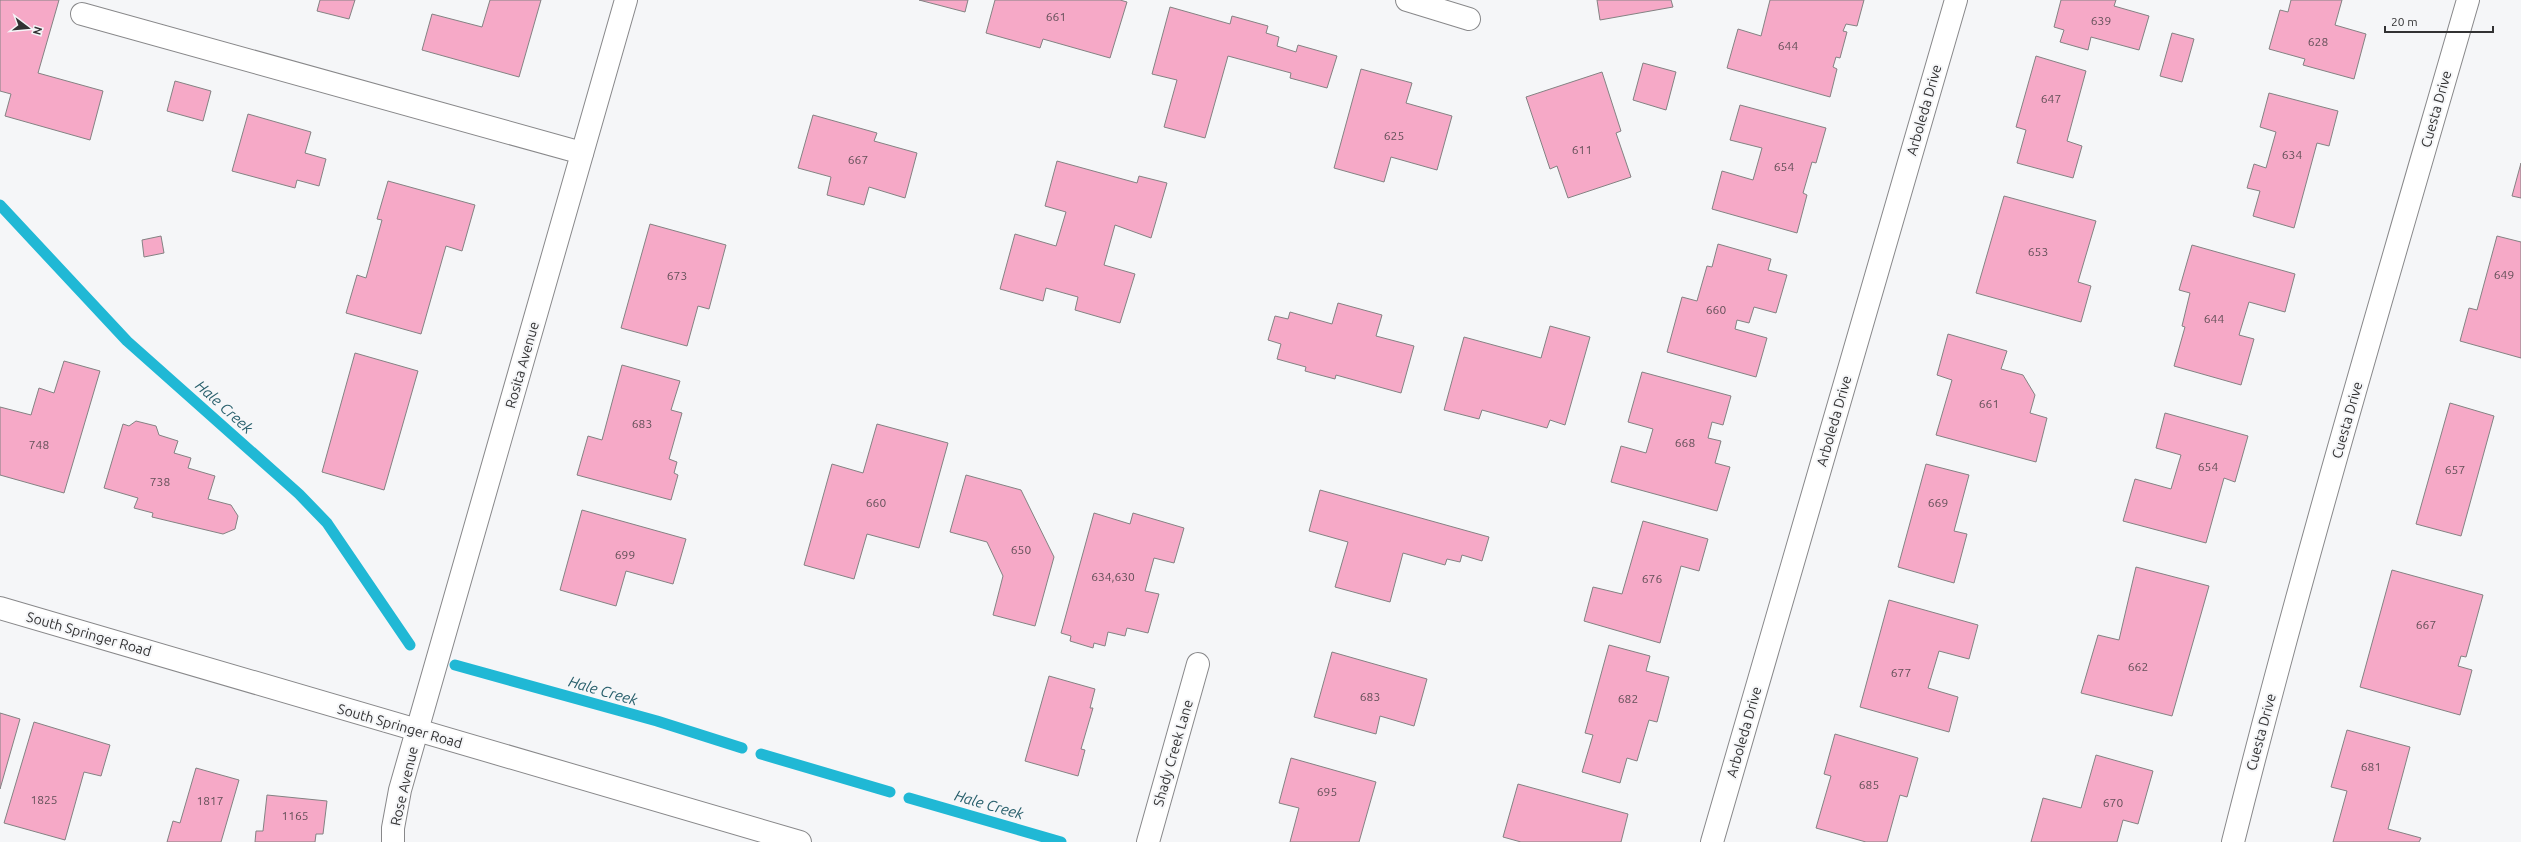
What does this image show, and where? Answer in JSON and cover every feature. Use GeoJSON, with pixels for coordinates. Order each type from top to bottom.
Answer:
{"type":"FeatureCollection","features":[{"type":"Feature","properties":{"kind":"street","name":"Rosita Avenue"},"geometry":{"type":"LineString","coordinates":[[417,731],[626,0]]}},
{"type":"Feature","properties":{"kind":"street"},"geometry":{"type":"LineString","coordinates":[[1407,0],[1469,18]]}},
{"type":"Feature","properties":{"kind":"street","name":"Arboleda Drive"},"geometry":{"type":"LineString","coordinates":[[1712,842],[1956,0]]}},
{"type":"Feature","properties":{"kind":"street","name":"Cuesta Drive"},"geometry":{"type":"LineString","coordinates":[[2233,842],[2265,716],[2334,463],[2468,0]]}},
{"type":"Feature","properties":{"kind":"street"},"geometry":{"type":"LineString","coordinates":[[82,14],[582,153]]}},
{"type":"Feature","properties":{"kind":"street","name":"South Springer Road"},"geometry":{"type":"LineString","coordinates":[[0,608],[800,842]]}},
{"type":"Feature","properties":{"kind":"street","name":"Shady Creek Lane"},"geometry":{"type":"LineString","coordinates":[[1148,842],[1198,664]]}},
{"type":"Feature","properties":{"kind":"street","name":"Rose Avenue"},"geometry":{"type":"LineString","coordinates":[[393,842],[393,828],[400,790],[417,731]]}},
{"type":"Feature","properties":{"kind":"building"},"geometry":{"type":"Polygon","coordinates":[[[0,0],[59,0],[38,73],[103,91],[90,140],[5,116],[11,94],[0,91],[0,0]]]}},
{"type":"Feature","properties":{"kind":"building"},"geometry":{"type":"Polygon","coordinates":[[[320,0],[355,0],[349,19],[317,11],[320,0]]]}},
{"type":"Feature","properties":{"kind":"building"},"geometry":{"type":"Polygon","coordinates":[[[490,0],[541,0],[519,77],[422,50],[432,14],[482,27],[490,0]]]}},
{"type":"Feature","properties":{"kind":"building"},"geometry":{"type":"Polygon","coordinates":[[[919,0],[968,0],[965,12],[919,0]]]}},
{"type":"Feature","properties":{"kind":"building"},"geometry":{"type":"Polygon","coordinates":[[[995,0],[1120,0],[1127,2],[1110,58],[1043,39],[1040,48],[986,33],[995,0]]]}},
{"type":"Feature","properties":{"kind":"building"},"geometry":{"type":"Polygon","coordinates":[[[1597,0],[1671,0],[1673,7],[1600,20],[1597,0]]]}},
{"type":"Feature","properties":{"kind":"building"},"geometry":{"type":"Polygon","coordinates":[[[1770,0],[1864,0],[1857,26],[1846,24],[1843,31],[1847,32],[1840,58],[1836,57],[1833,67],[1837,69],[1830,97],[1727,68],[1738,29],[1761,36],[1770,0]]]}},
{"type":"Feature","properties":{"kind":"building"},"geometry":{"type":"Polygon","coordinates":[[[2061,0],[2116,0],[2114,6],[2149,16],[2139,50],[2091,37],[2088,50],[2060,42],[2064,30],[2054,27],[2061,0]]]}},
{"type":"Feature","properties":{"kind":"building"},"geometry":{"type":"Polygon","coordinates":[[[2291,0],[2342,0],[2335,25],[2366,34],[2354,79],[2303,65],[2305,59],[2269,49],[2280,10],[2288,12],[2291,0]]]}},
{"type":"Feature","properties":{"kind":"building"},"geometry":{"type":"Polygon","coordinates":[[[1170,7],[1230,24],[1232,16],[1268,26],[1266,33],[1279,37],[1277,46],[1296,52],[1298,45],[1337,56],[1327,88],[1290,78],[1291,73],[1228,56],[1205,138],[1164,127],[1177,80],[1152,74],[1170,7]]]}},
{"type":"Feature","properties":{"kind":"building"},"geometry":{"type":"Polygon","coordinates":[[[2172,33],[2194,39],[2182,82],[2160,76],[2172,33]]]}},
{"type":"Feature","properties":{"kind":"building"},"geometry":{"type":"Polygon","coordinates":[[[2036,56],[2086,71],[2067,141],[2082,146],[2073,178],[2017,163],[2026,130],[2016,127],[2036,56]]]}},
{"type":"Feature","properties":{"kind":"building"},"geometry":{"type":"Polygon","coordinates":[[[1643,63],[1676,72],[1666,110],[1633,100],[1643,63]]]}},
{"type":"Feature","properties":{"kind":"building"},"geometry":{"type":"Polygon","coordinates":[[[1361,69],[1412,83],[1406,103],[1452,116],[1437,170],[1391,157],[1384,182],[1334,168],[1361,69]]]}},
{"type":"Feature","properties":{"kind":"building"},"geometry":{"type":"Polygon","coordinates":[[[1602,72],[1621,131],[1616,133],[1631,177],[1568,198],[1557,166],[1550,169],[1526,97],[1602,72]]]}},
{"type":"Feature","properties":{"kind":"building"},"geometry":{"type":"Polygon","coordinates":[[[175,81],[211,91],[203,121],[167,111],[175,81]]]}},
{"type":"Feature","properties":{"kind":"building"},"geometry":{"type":"Polygon","coordinates":[[[2269,93],[2338,111],[2329,146],[2317,143],[2294,228],[2253,216],[2260,191],[2247,188],[2254,164],[2266,168],[2276,132],[2260,127],[2269,93]]]}},
{"type":"Feature","properties":{"kind":"building"},"geometry":{"type":"Polygon","coordinates":[[[1740,105],[1826,128],[1816,163],[1812,162],[1803,193],[1807,195],[1797,233],[1712,209],[1722,171],[1753,180],[1762,148],[1730,140],[1740,105]]]}},
{"type":"Feature","properties":{"kind":"building"},"geometry":{"type":"Polygon","coordinates":[[[248,114],[311,132],[305,153],[326,159],[319,186],[297,180],[295,188],[232,171],[248,114]]]}},
{"type":"Feature","properties":{"kind":"building"},"geometry":{"type":"Polygon","coordinates":[[[813,115],[877,133],[874,141],[917,153],[905,198],[869,187],[864,205],[827,195],[831,177],[798,168],[813,115]]]}},
{"type":"Feature","properties":{"kind":"building"},"geometry":{"type":"Polygon","coordinates":[[[1057,161],[1137,183],[1139,176],[1167,183],[1151,238],[1115,225],[1104,265],[1135,274],[1120,323],[1075,310],[1078,297],[1046,288],[1043,301],[1000,289],[1015,234],[1056,246],[1066,212],[1045,206],[1057,161]]]}},
{"type":"Feature","properties":{"kind":"building"},"geometry":{"type":"Polygon","coordinates":[[[2521,163],[2521,198],[2512,196],[2521,163]]]}},
{"type":"Feature","properties":{"kind":"building"},"geometry":{"type":"Polygon","coordinates":[[[388,181],[475,205],[462,251],[446,246],[421,334],[346,313],[357,275],[366,278],[382,220],[377,219],[388,181]]]}},
{"type":"Feature","properties":{"kind":"building"},"geometry":{"type":"Polygon","coordinates":[[[2004,196],[2096,221],[2078,282],[2091,286],[2081,322],[1976,293],[2004,196]]]}},
{"type":"Feature","properties":{"kind":"building"},"geometry":{"type":"Polygon","coordinates":[[[650,224],[726,245],[709,309],[698,306],[687,346],[621,328],[650,224]]]}},
{"type":"Feature","properties":{"kind":"building"},"geometry":{"type":"Polygon","coordinates":[[[161,236],[164,253],[144,257],[142,240],[161,236]]]}},
{"type":"Feature","properties":{"kind":"building"},"geometry":{"type":"Polygon","coordinates":[[[2497,236],[2521,242],[2521,358],[2460,341],[2469,308],[2477,310],[2497,236]]]}},
{"type":"Feature","properties":{"kind":"building"},"geometry":{"type":"Polygon","coordinates":[[[1718,244],[1771,259],[1768,270],[1787,275],[1776,313],[1754,307],[1749,323],[1737,320],[1735,329],[1767,338],[1756,377],[1667,352],[1682,297],[1697,301],[1707,266],[1712,267],[1718,244]]]}},
{"type":"Feature","properties":{"kind":"building"},"geometry":{"type":"Polygon","coordinates":[[[2192,245],[2295,274],[2285,312],[2249,302],[2239,335],[2254,339],[2241,385],[2174,366],[2185,327],[2182,326],[2190,293],[2179,290],[2192,245]]]}},
{"type":"Feature","properties":{"kind":"building"},"geometry":{"type":"Polygon","coordinates":[[[1338,303],[1382,315],[1376,336],[1414,346],[1401,393],[1336,375],[1335,379],[1305,371],[1306,367],[1277,359],[1281,344],[1268,340],[1275,316],[1288,319],[1290,312],[1332,324],[1338,303]]]}},
{"type":"Feature","properties":{"kind":"building"},"geometry":{"type":"Polygon","coordinates":[[[1550,326],[1590,337],[1565,425],[1550,420],[1547,428],[1482,410],[1479,419],[1444,410],[1464,337],[1541,358],[1550,326]]]}},
{"type":"Feature","properties":{"kind":"building"},"geometry":{"type":"Polygon","coordinates":[[[1948,334],[2007,351],[2001,369],[2023,375],[2035,395],[2030,413],[2047,418],[2036,462],[1936,435],[1952,380],[1937,375],[1948,334]]]}},
{"type":"Feature","properties":{"kind":"building"},"geometry":{"type":"Polygon","coordinates":[[[355,353],[418,371],[384,490],[322,472],[355,353]]]}},
{"type":"Feature","properties":{"kind":"building"},"geometry":{"type":"Polygon","coordinates":[[[64,361],[100,371],[64,493],[0,475],[0,407],[31,415],[39,388],[54,393],[64,361]]]}},
{"type":"Feature","properties":{"kind":"building"},"geometry":{"type":"Polygon","coordinates":[[[622,365],[680,381],[671,410],[682,413],[669,459],[677,462],[674,473],[678,475],[671,500],[577,475],[588,436],[602,440],[622,365]]]}},
{"type":"Feature","properties":{"kind":"building"},"geometry":{"type":"Polygon","coordinates":[[[1642,372],[1731,396],[1723,425],[1712,422],[1708,438],[1721,441],[1715,463],[1730,467],[1717,511],[1611,482],[1621,446],[1646,453],[1653,429],[1628,422],[1642,372]]]}},
{"type":"Feature","properties":{"kind":"building"},"geometry":{"type":"Polygon","coordinates":[[[2450,403],[2494,416],[2461,536],[2416,524],[2450,403]]]}},
{"type":"Feature","properties":{"kind":"building"},"geometry":{"type":"Polygon","coordinates":[[[2165,413],[2248,436],[2235,482],[2224,478],[2206,543],[2123,521],[2135,479],[2171,489],[2181,455],[2156,448],[2165,413]]]}},
{"type":"Feature","properties":{"kind":"building"},"geometry":{"type":"Polygon","coordinates":[[[136,421],[156,426],[159,435],[178,441],[174,453],[191,458],[188,468],[215,476],[208,499],[231,505],[238,516],[235,529],[223,534],[152,517],[153,513],[134,508],[138,498],[104,488],[123,424],[129,426],[136,421]]]}},
{"type":"Feature","properties":{"kind":"building"},"geometry":{"type":"Polygon","coordinates":[[[877,424],[948,443],[919,548],[867,534],[854,579],[804,565],[832,464],[863,473],[877,424]]]}},
{"type":"Feature","properties":{"kind":"building"},"geometry":{"type":"Polygon","coordinates":[[[1926,464],[1969,475],[1954,531],[1967,534],[1954,583],[1898,567],[1926,464]]]}},
{"type":"Feature","properties":{"kind":"building"},"geometry":{"type":"Polygon","coordinates":[[[966,475],[1021,490],[1054,557],[1035,626],[993,615],[1003,576],[987,542],[950,532],[966,475]]]}},
{"type":"Feature","properties":{"kind":"building"},"geometry":{"type":"Polygon","coordinates":[[[1320,490],[1489,537],[1482,561],[1462,555],[1460,562],[1447,559],[1445,565],[1403,553],[1390,602],[1335,587],[1348,542],[1309,531],[1320,490]]]}},
{"type":"Feature","properties":{"kind":"building"},"geometry":{"type":"Polygon","coordinates":[[[582,510],[686,539],[673,584],[626,571],[616,606],[560,590],[582,510]]]}},
{"type":"Feature","properties":{"kind":"building"},"geometry":{"type":"Polygon","coordinates":[[[1094,513],[1130,524],[1133,513],[1184,528],[1174,563],[1154,558],[1145,591],[1159,594],[1148,633],[1127,628],[1125,636],[1108,632],[1105,646],[1094,643],[1093,648],[1070,641],[1071,636],[1061,633],[1094,513]]]}},
{"type":"Feature","properties":{"kind":"building"},"geometry":{"type":"Polygon","coordinates":[[[1643,521],[1708,539],[1699,571],[1681,566],[1660,643],[1584,621],[1593,587],[1622,594],[1643,521]]]}},
{"type":"Feature","properties":{"kind":"building"},"geometry":{"type":"Polygon","coordinates":[[[2136,567],[2209,586],[2172,716],[2081,693],[2098,635],[2119,640],[2136,567]]]}},
{"type":"Feature","properties":{"kind":"building"},"geometry":{"type":"Polygon","coordinates":[[[2392,570],[2483,595],[2466,657],[2461,656],[2458,666],[2472,670],[2460,715],[2360,687],[2392,570]]]}},
{"type":"Feature","properties":{"kind":"building"},"geometry":{"type":"Polygon","coordinates":[[[1889,600],[1978,625],[1969,659],[1939,651],[1928,688],[1958,697],[1949,732],[1860,707],[1889,600]]]}},
{"type":"Feature","properties":{"kind":"building"},"geometry":{"type":"Polygon","coordinates":[[[1609,645],[1650,656],[1646,671],[1669,677],[1657,722],[1649,720],[1637,761],[1627,758],[1620,783],[1582,772],[1593,735],[1585,733],[1609,645]]]}},
{"type":"Feature","properties":{"kind":"building"},"geometry":{"type":"Polygon","coordinates":[[[1332,652],[1427,679],[1414,726],[1380,716],[1376,734],[1314,717],[1332,652]]]}},
{"type":"Feature","properties":{"kind":"building"},"geometry":{"type":"Polygon","coordinates":[[[1049,676],[1095,689],[1090,708],[1093,708],[1081,749],[1085,750],[1078,776],[1025,761],[1049,676]]]}},
{"type":"Feature","properties":{"kind":"building"},"geometry":{"type":"Polygon","coordinates":[[[0,713],[20,719],[0,789],[0,713]]]}},
{"type":"Feature","properties":{"kind":"building"},"geometry":{"type":"Polygon","coordinates":[[[34,722],[110,745],[101,776],[84,772],[65,840],[4,823],[34,722]]]}},
{"type":"Feature","properties":{"kind":"building"},"geometry":{"type":"Polygon","coordinates":[[[2347,730],[2410,747],[2388,829],[2421,838],[2419,842],[2333,842],[2347,791],[2331,787],[2347,730]]]}},
{"type":"Feature","properties":{"kind":"building"},"geometry":{"type":"Polygon","coordinates":[[[1835,734],[1918,758],[1907,797],[1900,795],[1887,842],[1866,842],[1816,828],[1831,776],[1824,774],[1835,734]]]}},
{"type":"Feature","properties":{"kind":"building"},"geometry":{"type":"Polygon","coordinates":[[[2096,755],[2153,771],[2138,824],[2123,820],[2117,842],[2031,842],[2043,798],[2081,808],[2096,755]]]}},
{"type":"Feature","properties":{"kind":"building"},"geometry":{"type":"Polygon","coordinates":[[[1291,758],[1376,782],[1359,842],[1290,842],[1299,808],[1279,803],[1291,758]]]}},
{"type":"Feature","properties":{"kind":"building"},"geometry":{"type":"Polygon","coordinates":[[[196,768],[239,780],[221,842],[167,842],[173,821],[180,823],[196,768]]]}},
{"type":"Feature","properties":{"kind":"building"},"geometry":{"type":"Polygon","coordinates":[[[1518,784],[1628,814],[1621,842],[1521,842],[1503,837],[1518,784]]]}},
{"type":"Feature","properties":{"kind":"building"},"geometry":{"type":"Polygon","coordinates":[[[267,795],[327,801],[323,834],[316,834],[315,842],[255,842],[256,831],[263,831],[267,795]]]}},
{"type":"Feature","properties":{"kind":"waterway","name":"Hale Creek"},"geometry":{"type":"LineString","coordinates":[[0,205],[127,341],[299,494],[327,523],[410,645]]}},
{"type":"Feature","properties":{"kind":"waterway","name":"Hale Creek"},"geometry":{"type":"LineString","coordinates":[[455,665],[657,721],[742,748]]}},
{"type":"Feature","properties":{"kind":"waterway","name":"Hale Creek"},"geometry":{"type":"LineString","coordinates":[[761,754],[890,792]]}},
{"type":"Feature","properties":{"kind":"waterway","name":"Hale Creek"},"geometry":{"type":"LineString","coordinates":[[909,798],[1061,842]]}}]}
